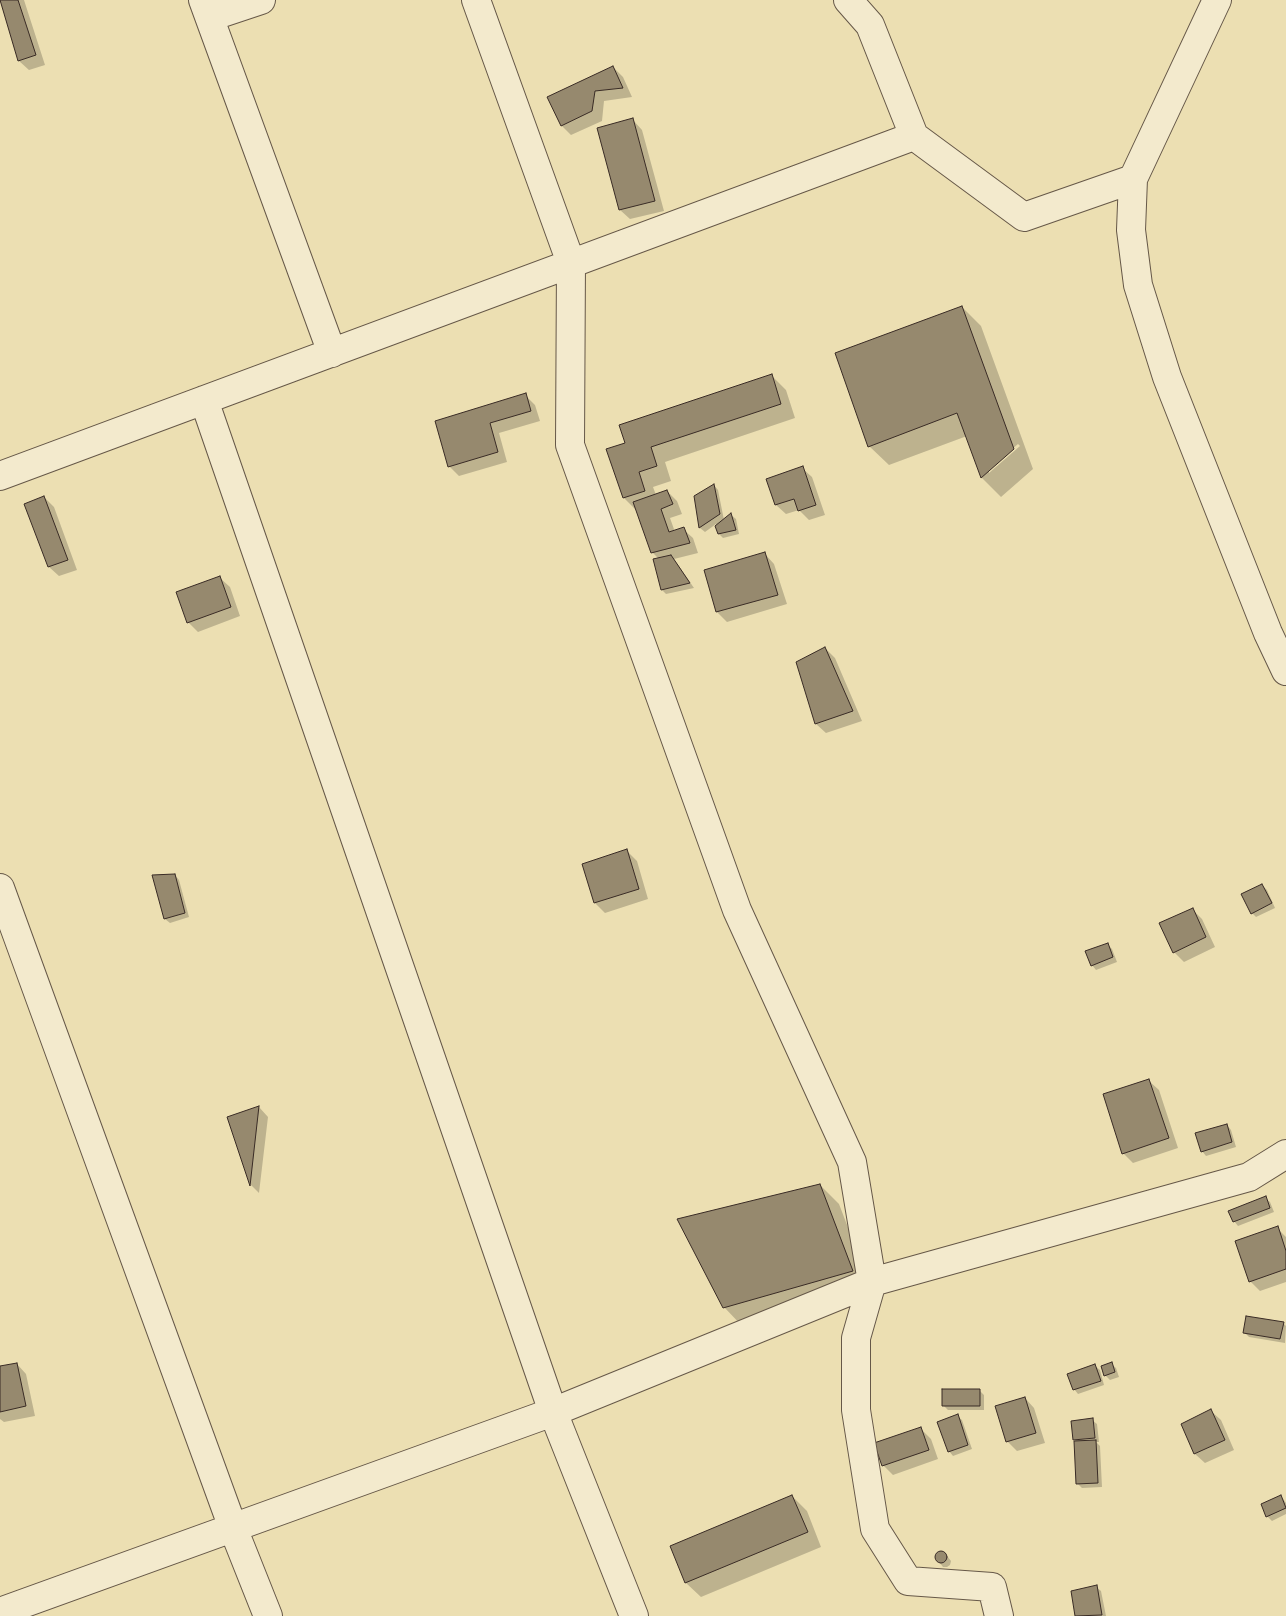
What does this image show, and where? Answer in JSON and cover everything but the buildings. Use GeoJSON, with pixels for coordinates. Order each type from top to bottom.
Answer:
{"type":"FeatureCollection","features":[{"type":"Feature","properties":{"kind":"street"},"geometry":{"type":"LineString","coordinates":[[261,0],[206,9],[332,353]]}},
{"type":"Feature","properties":{"kind":"street"},"geometry":{"type":"LineString","coordinates":[[476,0],[571,264],[570,445],[738,910],[852,1162],[872,1282],[856,1338],[856,1410],[875,1530],[908,1581],[992,1587],[998,1616]]}},
{"type":"Feature","properties":{"kind":"street"},"geometry":{"type":"LineString","coordinates":[[848,0],[870,24],[914,136],[1024,216],[1133,179]]}},
{"type":"Feature","properties":{"kind":"street"},"geometry":{"type":"LineString","coordinates":[[1217,0],[1133,179],[1131,230],[1138,285],[1167,377],[1268,633],[1286,671]]}},
{"type":"Feature","properties":{"kind":"street"},"geometry":{"type":"LineString","coordinates":[[0,475],[914,136]]}},
{"type":"Feature","properties":{"kind":"street"},"geometry":{"type":"LineString","coordinates":[[204,400],[553,1412],[634,1616]]}},
{"type":"Feature","properties":{"kind":"street"},"geometry":{"type":"LineString","coordinates":[[0,888],[233,1528],[268,1616]]}},
{"type":"Feature","properties":{"kind":"street"},"geometry":{"type":"LineString","coordinates":[[0,1612],[553,1412],[872,1282],[1249,1177],[1286,1154]]}}]}
